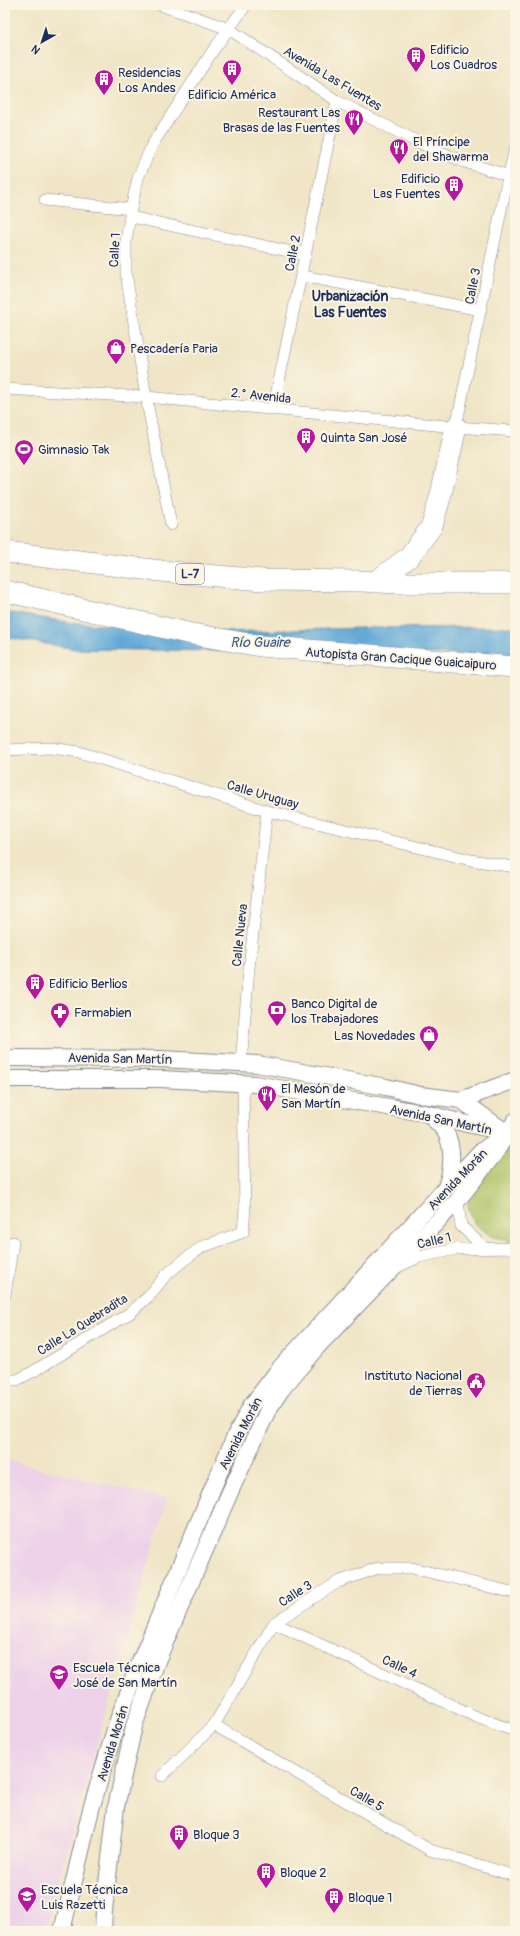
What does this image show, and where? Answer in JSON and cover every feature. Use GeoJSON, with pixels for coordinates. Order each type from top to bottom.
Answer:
{"type":"FeatureCollection","features":[{"type":"Feature","properties":{"kind":"highway"},"geometry":{"type":"LineString","coordinates":[[375,582],[409,557],[432,526],[441,494],[456,427]]}},
{"type":"Feature","properties":{"kind":"highway","name":"L-7"},"geometry":{"type":"LineString","coordinates":[[5,552],[210,576],[262,580],[515,583]]}},
{"type":"Feature","properties":{"kind":"highway","name":"Autopista Gran Cacique Guaicaipuro"},"geometry":{"type":"LineString","coordinates":[[5,591],[187,633],[279,648],[515,667]]}},
{"type":"Feature","properties":{"kind":"main road","name":"Avenida San Martín"},"geometry":{"type":"LineString","coordinates":[[5,1058],[161,1058],[241,1063],[285,1069],[386,1087],[420,1095],[461,1100],[513,1129]]}},
{"type":"Feature","properties":{"kind":"main road","name":"Avenida San Martín"},"geometry":{"type":"LineString","coordinates":[[5,1079],[161,1079],[243,1083],[429,1114],[467,1124],[513,1129]]}},
{"type":"Feature","properties":{"kind":"main road"},"geometry":{"type":"LineString","coordinates":[[461,1100],[515,1080]]}},
{"type":"Feature","properties":{"kind":"main road"},"geometry":{"type":"LineString","coordinates":[[429,1114],[446,1134],[450,1148],[451,1175],[445,1189]]}},
{"type":"Feature","properties":{"kind":"main road","name":"Avenida Morán"},"geometry":{"type":"LineString","coordinates":[[62,1931],[91,1809],[118,1720],[137,1669],[235,1436],[251,1406],[279,1369],[445,1189],[480,1152],[513,1129]]}},
{"type":"Feature","properties":{"kind":"main road","name":"Avenida Morán"},"geometry":{"type":"LineString","coordinates":[[103,1931],[116,1807],[134,1726],[157,1661],[230,1492],[268,1410],[281,1390],[317,1347],[458,1200],[513,1129]]}},
{"type":"Feature","properties":{"kind":"street","name":"Avenida Las Fuentes"},"geometry":{"type":"LineString","coordinates":[[162,5],[229,29],[337,100],[420,143],[462,161],[511,178]]}},
{"type":"Feature","properties":{"kind":"street","name":"Calle 1"},"geometry":{"type":"LineString","coordinates":[[171,526],[146,397],[126,273],[126,242],[138,178],[152,145],[246,5]]}},
{"type":"Feature","properties":{"kind":"street","name":"Calle 2"},"geometry":{"type":"LineString","coordinates":[[273,410],[302,276],[337,100]]}},
{"type":"Feature","properties":{"kind":"street","name":"Calle 3"},"geometry":{"type":"LineString","coordinates":[[456,427],[511,178],[515,149]]}},
{"type":"Feature","properties":{"kind":"street"},"geometry":{"type":"LineString","coordinates":[[45,200],[131,213],[306,255]]}},
{"type":"Feature","properties":{"kind":"street"},"geometry":{"type":"LineString","coordinates":[[302,276],[481,310]]}},
{"type":"Feature","properties":{"kind":"street","name":"2.° Avenida"},"geometry":{"type":"LineString","coordinates":[[5,389],[146,397],[456,427],[515,431]]}},
{"type":"Feature","properties":{"kind":"street","name":"Calle Uruguay"},"geometry":{"type":"LineString","coordinates":[[5,750],[51,748],[79,752],[267,811],[471,860],[515,867]]}},
{"type":"Feature","properties":{"kind":"street","name":"Calle Nueva"},"geometry":{"type":"LineString","coordinates":[[241,1063],[251,953],[267,811]]}},
{"type":"Feature","properties":{"kind":"street","name":"Calle La Quebradita"},"geometry":{"type":"LineString","coordinates":[[5,1380],[17,1380],[34,1371],[130,1313],[149,1296],[165,1276],[202,1247],[243,1232],[245,1208],[243,1083]]}},
{"type":"Feature","properties":{"kind":"street","name":"Calle 1"},"geometry":{"type":"LineString","coordinates":[[458,1200],[461,1226],[486,1249]]}},
{"type":"Feature","properties":{"kind":"street"},"geometry":{"type":"LineString","coordinates":[[5,1295],[13,1242]]}},
{"type":"Feature","properties":{"kind":"street","name":"Calle 1"},"geometry":{"type":"LineString","coordinates":[[391,1270],[419,1257],[436,1252],[456,1249],[515,1248]]}},
{"type":"Feature","properties":{"kind":"street","name":"Calle 3"},"geometry":{"type":"LineString","coordinates":[[162,1776],[214,1725],[274,1623],[338,1582],[378,1568],[412,1568],[515,1593]]}},
{"type":"Feature","properties":{"kind":"street","name":"Calle 4"},"geometry":{"type":"LineString","coordinates":[[274,1623],[479,1718],[515,1731]]}},
{"type":"Feature","properties":{"kind":"street","name":"Calle 5"},"geometry":{"type":"LineString","coordinates":[[214,1725],[430,1850],[515,1876]]}},
{"type":"Feature","properties":{"kind":"shaded area","name":"Escuela Técnica José de San Martín"},"geometry":{"type":"Polygon","coordinates":[[[5,1460],[167,1499],[54,1896],[46,1931],[5,1931],[5,1460]]]}},
{"type":"Feature","properties":{"kind":"green space"},"geometry":{"type":"Polygon","coordinates":[[[515,1134],[515,1242],[491,1236],[475,1224],[468,1206],[469,1193],[515,1134]]]}},
{"type":"Feature","properties":{"kind":"water","name":"Río Guaire"},"geometry":{"type":"Polygon","coordinates":[[[5,612],[67,622],[187,633],[362,628],[515,627],[515,655],[76,649],[5,637],[5,612]]]}},
{"type":"Feature","properties":{"kind":"place","name":"Edificio Los Cuadros"},"geometry":{"type":"Point","coordinates":[416,73]}},
{"type":"Feature","properties":{"kind":"place","name":"Edificio América"},"geometry":{"type":"Point","coordinates":[232,86]}},
{"type":"Feature","properties":{"kind":"place","name":"Residencias Los Andes"},"geometry":{"type":"Point","coordinates":[104,96]}},
{"type":"Feature","properties":{"kind":"place","name":"Restaurant Las Brasas de las Fuentes"},"geometry":{"type":"Point","coordinates":[354,136]}},
{"type":"Feature","properties":{"kind":"place","name":"El Príncipe del Shawarma"},"geometry":{"type":"Point","coordinates":[399,165]}},
{"type":"Feature","properties":{"kind":"place","name":"Edificio Las Fuentes"},"geometry":{"type":"Point","coordinates":[454,202]}},
{"type":"Feature","properties":{"kind":"place","name":"Pescadería Paria"},"geometry":{"type":"Point","coordinates":[116,365]}},
{"type":"Feature","properties":{"kind":"place","name":"Quinta San José"},"geometry":{"type":"Point","coordinates":[306,454]}},
{"type":"Feature","properties":{"kind":"place","name":"Gimnasio Tak"},"geometry":{"type":"Point","coordinates":[24,466]}},
{"type":"Feature","properties":{"kind":"place","name":"Edificio Berlios"},"geometry":{"type":"Point","coordinates":[35,1000]}},
{"type":"Feature","properties":{"kind":"place","name":"Banco Digital de los Trabajadores"},"geometry":{"type":"Point","coordinates":[277,1027]}},
{"type":"Feature","properties":{"kind":"place","name":"Farmabien"},"geometry":{"type":"Point","coordinates":[60,1029]}},
{"type":"Feature","properties":{"kind":"place","name":"Las Novedades"},"geometry":{"type":"Point","coordinates":[429,1052]}},
{"type":"Feature","properties":{"kind":"place","name":"El Mesón de San Martín"},"geometry":{"type":"Point","coordinates":[267,1112]}},
{"type":"Feature","properties":{"kind":"place","name":"Instituto Nacional de Tierras"},"geometry":{"type":"Point","coordinates":[476,1399]}},
{"type":"Feature","properties":{"kind":"place","name":"Escuela Técnica José de San Martín"},"geometry":{"type":"Point","coordinates":[59,1691]}},
{"type":"Feature","properties":{"kind":"place","name":"Bloque 3"},"geometry":{"type":"Point","coordinates":[179,1851]}},
{"type":"Feature","properties":{"kind":"place","name":"Bloque 2"},"geometry":{"type":"Point","coordinates":[266,1889]}},
{"type":"Feature","properties":{"kind":"place","name":"Escuela Técnica Luis Razetti"},"geometry":{"type":"Point","coordinates":[27,1913]}},
{"type":"Feature","properties":{"kind":"place","name":"Bloque 1"},"geometry":{"type":"Point","coordinates":[334,1914]}},
{"type":"Feature","properties":{"kind":"district","name":"Urbanización Las Fuentes"},"geometry":{"type":"Point","coordinates":[350,304]}}]}
